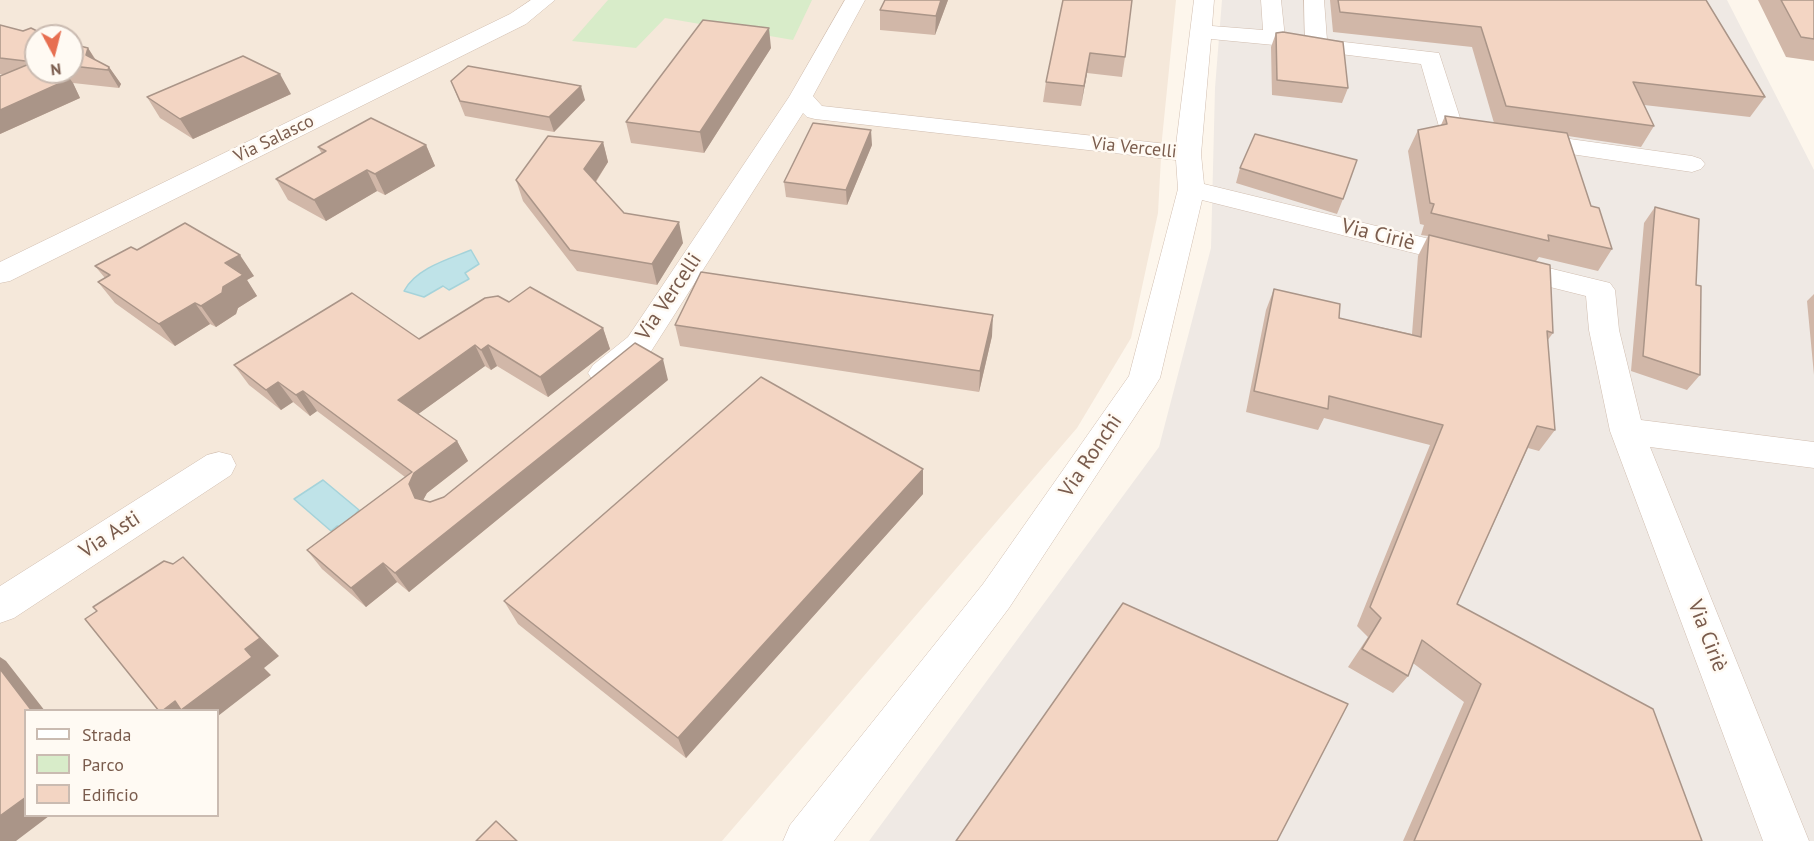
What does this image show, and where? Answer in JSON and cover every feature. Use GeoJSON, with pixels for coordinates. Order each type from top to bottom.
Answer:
{"type":"FeatureCollection","features":[{"type":"Feature","properties":{"kind":"street","name":"Via Salasco"},"geometry":{"type":"LineString","coordinates":[[0,274],[518,19],[545,0]]}},
{"type":"Feature","properties":{"kind":"street","name":"Via Vercelli"},"geometry":{"type":"LineString","coordinates":[[585,389],[639,345],[801,97],[855,0]]}},
{"type":"Feature","properties":{"kind":"street"},"geometry":{"type":"LineString","coordinates":[[1202,16],[1274,38],[1271,0]]}},
{"type":"Feature","properties":{"kind":"street"},"geometry":{"type":"LineString","coordinates":[[1314,0],[1316,45],[1431,58],[1452,130],[1692,164]]}},
{"type":"Feature","properties":{"kind":"street","name":"Via Ronchi"},"geometry":{"type":"LineString","coordinates":[[806,841],[996,596],[1144,378],[1191,189],[1188,154],[1202,16]]}},
{"type":"Feature","properties":{"kind":"street","name":"Via Vercelli"},"geometry":{"type":"LineString","coordinates":[[801,97],[815,112],[1188,154]]}},
{"type":"Feature","properties":{"kind":"street","name":"Via Ciriè"},"geometry":{"type":"LineString","coordinates":[[1191,189],[1600,290],[1604,330],[1627,431],[1786,841]]}},
{"type":"Feature","properties":{"kind":"street"},"geometry":{"type":"LineString","coordinates":[[1627,431],[1814,455]]}},
{"type":"Feature","properties":{"kind":"street","name":"Via Asti"},"geometry":{"type":"LineString","coordinates":[[0,606],[219,465]]}},
{"type":"Feature","properties":{"kind":"shaded area"},"geometry":{"type":"Polygon","coordinates":[[[0,0],[1176,0],[1162,139],[1158,213],[1131,338],[1077,428],[722,841],[0,841],[0,0]]]}},
{"type":"Feature","properties":{"kind":"shaded area"},"geometry":{"type":"Polygon","coordinates":[[[1222,0],[1727,0],[1814,170],[1814,841],[869,841],[1159,447],[1211,248],[1215,88],[1222,0]]]}},
{"type":"Feature","properties":{"kind":"green space"},"geometry":{"type":"Polygon","coordinates":[[[608,0],[812,0],[793,40],[665,18],[636,48],[572,41],[608,0]]]}},
{"type":"Feature","properties":{"kind":"water"},"geometry":{"type":"Polygon","coordinates":[[[471,250],[479,264],[465,273],[469,279],[449,290],[443,286],[424,297],[404,291],[416,276],[425,270],[471,250]]]}},
{"type":"Feature","properties":{"kind":"water"},"geometry":{"type":"Polygon","coordinates":[[[323,480],[359,510],[344,527],[337,526],[331,531],[294,499],[323,480]]]}},
{"type":"Feature","properties":{"kind":"building"},"geometry":{"type":"Polygon","coordinates":[[[885,0],[941,0],[936,16],[880,10],[885,0]]]}},
{"type":"Feature","properties":{"kind":"building"},"geometry":{"type":"Polygon","coordinates":[[[1063,0],[1132,0],[1125,57],[1090,53],[1084,86],[1046,82],[1063,0]]]}},
{"type":"Feature","properties":{"kind":"building"},"geometry":{"type":"Polygon","coordinates":[[[1338,0],[1706,0],[1765,97],[1633,82],[1654,126],[1506,106],[1481,27],[1340,12],[1338,0]]]}},
{"type":"Feature","properties":{"kind":"building"},"geometry":{"type":"Polygon","coordinates":[[[1781,0],[1814,0],[1814,39],[1801,37],[1781,0]]]}},
{"type":"Feature","properties":{"kind":"building"},"geometry":{"type":"Polygon","coordinates":[[[703,20],[769,28],[700,132],[626,122],[703,20]]]}},
{"type":"Feature","properties":{"kind":"building"},"geometry":{"type":"Polygon","coordinates":[[[0,25],[24,31],[24,61],[0,58],[0,25]]]}},
{"type":"Feature","properties":{"kind":"building"},"geometry":{"type":"Polygon","coordinates":[[[1283,32],[1343,42],[1348,88],[1277,80],[1276,33],[1283,32]]]}},
{"type":"Feature","properties":{"kind":"building"},"geometry":{"type":"Polygon","coordinates":[[[84,47],[88,48],[86,55],[109,67],[108,70],[84,67],[84,47]]]}},
{"type":"Feature","properties":{"kind":"building"},"geometry":{"type":"Polygon","coordinates":[[[243,56],[280,74],[180,119],[147,97],[243,56]]]}},
{"type":"Feature","properties":{"kind":"building"},"geometry":{"type":"Polygon","coordinates":[[[24,66],[24,84],[58,84],[0,110],[0,76],[24,66]]]}},
{"type":"Feature","properties":{"kind":"building"},"geometry":{"type":"Polygon","coordinates":[[[468,66],[581,86],[549,117],[460,101],[451,81],[468,66]]]}},
{"type":"Feature","properties":{"kind":"building"},"geometry":{"type":"Polygon","coordinates":[[[1445,116],[1567,133],[1591,206],[1599,208],[1612,249],[1548,235],[1549,241],[1431,213],[1434,204],[1430,203],[1418,130],[1447,124],[1445,116]]]}},
{"type":"Feature","properties":{"kind":"building"},"geometry":{"type":"Polygon","coordinates":[[[371,118],[426,145],[375,174],[367,170],[314,200],[276,179],[326,151],[318,147],[371,118]]]}},
{"type":"Feature","properties":{"kind":"building"},"geometry":{"type":"Polygon","coordinates":[[[813,123],[871,130],[846,190],[784,182],[813,123]]]}},
{"type":"Feature","properties":{"kind":"building"},"geometry":{"type":"Polygon","coordinates":[[[1255,134],[1357,160],[1343,199],[1240,168],[1255,134]]]}},
{"type":"Feature","properties":{"kind":"building"},"geometry":{"type":"Polygon","coordinates":[[[548,136],[603,142],[584,169],[624,213],[679,222],[652,264],[570,250],[516,180],[548,136]]]}},
{"type":"Feature","properties":{"kind":"building"},"geometry":{"type":"Polygon","coordinates":[[[1655,207],[1699,219],[1696,285],[1701,286],[1700,375],[1643,356],[1655,207]]]}},
{"type":"Feature","properties":{"kind":"building"},"geometry":{"type":"Polygon","coordinates":[[[185,223],[240,255],[225,263],[243,275],[223,287],[222,293],[201,306],[195,303],[159,324],[98,282],[110,275],[95,266],[131,247],[137,250],[185,223]]]}},
{"type":"Feature","properties":{"kind":"building"},"geometry":{"type":"Polygon","coordinates":[[[1429,235],[1550,265],[1553,333],[1547,331],[1555,430],[1537,426],[1457,604],[1653,709],[1702,841],[1414,841],[1481,684],[1422,640],[1408,676],[1362,649],[1381,618],[1370,607],[1443,425],[1329,396],[1328,409],[1254,391],[1274,289],[1340,304],[1339,318],[1421,337],[1429,235]]]}},
{"type":"Feature","properties":{"kind":"building"},"geometry":{"type":"Polygon","coordinates":[[[701,272],[993,315],[980,371],[675,325],[701,272]]]}},
{"type":"Feature","properties":{"kind":"building"},"geometry":{"type":"Polygon","coordinates":[[[530,287],[603,328],[540,377],[488,345],[481,350],[475,345],[398,400],[457,441],[414,473],[409,484],[415,498],[430,502],[444,497],[635,343],[663,359],[395,573],[383,563],[351,588],[307,550],[412,472],[303,391],[296,395],[278,382],[266,390],[234,365],[352,293],[419,339],[485,298],[498,296],[509,302],[530,287]]]}},
{"type":"Feature","properties":{"kind":"building"},"geometry":{"type":"Polygon","coordinates":[[[761,377],[923,469],[678,738],[504,601],[761,377]]]}},
{"type":"Feature","properties":{"kind":"building"},"geometry":{"type":"Polygon","coordinates":[[[183,557],[260,638],[245,649],[252,657],[182,709],[175,701],[165,709],[157,709],[85,619],[97,611],[93,607],[164,561],[173,564],[183,557]]]}},
{"type":"Feature","properties":{"kind":"building"},"geometry":{"type":"Polygon","coordinates":[[[1123,603],[1348,704],[1277,841],[956,841],[1123,603]]]}},
{"type":"Feature","properties":{"kind":"building"},"geometry":{"type":"Polygon","coordinates":[[[0,669],[30,709],[24,709],[24,798],[0,816],[0,669]]]}},
{"type":"Feature","properties":{"kind":"building"},"geometry":{"type":"Polygon","coordinates":[[[496,821],[517,841],[476,841],[496,821]]]}}]}
